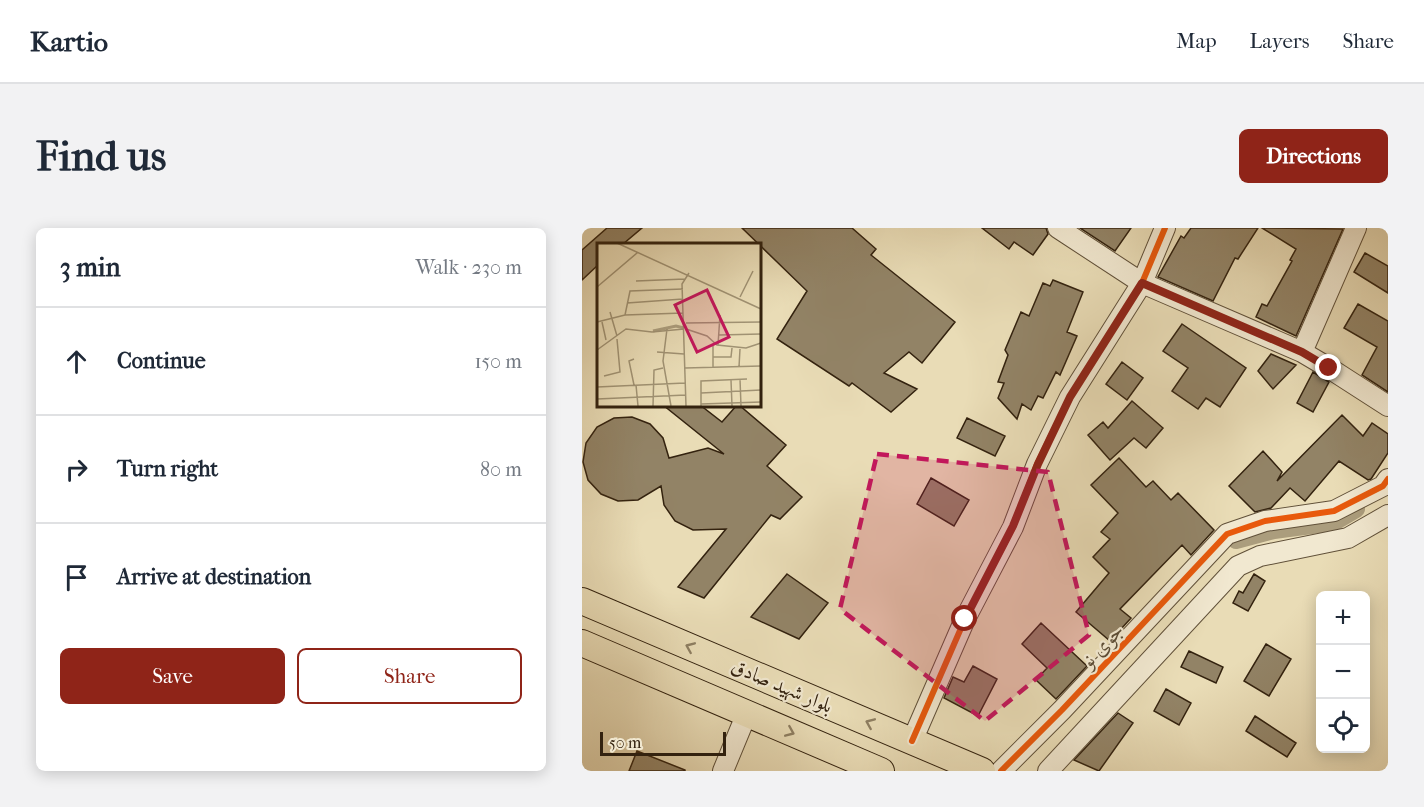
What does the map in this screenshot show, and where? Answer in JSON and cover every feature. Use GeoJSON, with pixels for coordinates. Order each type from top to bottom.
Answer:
{"type":"FeatureCollection","features":[{"type":"Feature","properties":{"kind":"main road","name":"بلوار شهید صادق"},"geometry":{"type":"LineString","coordinates":[[582,601],[982,771]]}},
{"type":"Feature","properties":{"kind":"main road","name":"بلوار شهید صادق"},"geometry":{"type":"LineString","coordinates":[[582,643],[881,771]]}},
{"type":"Feature","properties":{"kind":"street"},"geometry":{"type":"LineString","coordinates":[[1058,228],[1142,283],[1302,352],[1388,406]]}},
{"type":"Feature","properties":{"kind":"street"},"geometry":{"type":"LineString","coordinates":[[912,741],[965,619],[1013,526],[1038,464],[1070,397],[1142,283],[1165,228]]}},
{"type":"Feature","properties":{"kind":"street"},"geometry":{"type":"LineString","coordinates":[[1302,352],[1356,228]]}},
{"type":"Feature","properties":{"kind":"street"},"geometry":{"type":"LineString","coordinates":[[1001,771],[1062,710],[1227,534],[1265,521],[1334,511],[1383,486],[1388,479]]}},
{"type":"Feature","properties":{"kind":"street"},"geometry":{"type":"LineString","coordinates":[[1048,771],[1238,566],[1260,556],[1348,538],[1388,515]]}},
{"type":"Feature","properties":{"kind":"street"},"geometry":{"type":"LineString","coordinates":[[723,771],[747,713]]}},
{"type":"Feature","properties":{"kind":"highlighted area"},"geometry":{"type":"Polygon","coordinates":[[[877,454],[1048,472],[1089,635],[985,721],[840,609],[877,454]]]}},
{"type":"Feature","properties":{"kind":"building"},"geometry":{"type":"Polygon","coordinates":[[[607,228],[642,228],[624,243],[597,243],[597,266],[582,280],[582,250],[607,228]]]}},
{"type":"Feature","properties":{"kind":"building"},"geometry":{"type":"Polygon","coordinates":[[[742,228],[852,228],[876,249],[871,255],[955,322],[922,363],[909,352],[884,373],[917,389],[891,412],[852,383],[849,386],[777,339],[807,291],[742,228]]]}},
{"type":"Feature","properties":{"kind":"building"},"geometry":{"type":"Polygon","coordinates":[[[982,228],[1046,228],[1048,234],[1033,255],[1014,242],[1009,249],[982,228]]]}},
{"type":"Feature","properties":{"kind":"building"},"geometry":{"type":"Polygon","coordinates":[[[1080,228],[1131,228],[1115,251],[1080,228]]]}},
{"type":"Feature","properties":{"kind":"building"},"geometry":{"type":"Polygon","coordinates":[[[1191,228],[1258,228],[1238,259],[1235,258],[1213,301],[1158,277],[1181,236],[1184,238],[1191,228]]]}},
{"type":"Feature","properties":{"kind":"building"},"geometry":{"type":"Polygon","coordinates":[[[1262,228],[1343,229],[1296,336],[1256,317],[1262,304],[1267,306],[1292,261],[1290,260],[1296,249],[1262,228]]]}},
{"type":"Feature","properties":{"kind":"building"},"geometry":{"type":"Polygon","coordinates":[[[1365,253],[1388,266],[1388,293],[1354,272],[1365,253]]]}},
{"type":"Feature","properties":{"kind":"building"},"geometry":{"type":"Polygon","coordinates":[[[1053,280],[1083,292],[1067,332],[1077,336],[1060,375],[1056,372],[1043,398],[1038,396],[1031,410],[1022,404],[1017,419],[998,398],[1004,383],[998,382],[1008,355],[1005,350],[1021,312],[1029,316],[1043,283],[1050,286],[1053,280]]]}},
{"type":"Feature","properties":{"kind":"building"},"geometry":{"type":"Polygon","coordinates":[[[1358,304],[1388,321],[1388,392],[1362,375],[1377,347],[1344,328],[1358,304]]]}},
{"type":"Feature","properties":{"kind":"building"},"geometry":{"type":"Polygon","coordinates":[[[1182,324],[1246,368],[1220,407],[1206,398],[1198,409],[1172,391],[1188,368],[1163,351],[1182,324]]]}},
{"type":"Feature","properties":{"kind":"building"},"geometry":{"type":"Polygon","coordinates":[[[1271,354],[1296,365],[1273,389],[1258,371],[1271,354]]]}},
{"type":"Feature","properties":{"kind":"building"},"geometry":{"type":"Polygon","coordinates":[[[1122,362],[1143,378],[1127,400],[1106,384],[1122,362]]]}},
{"type":"Feature","properties":{"kind":"building"},"geometry":{"type":"Polygon","coordinates":[[[1313,372],[1329,382],[1313,412],[1297,403],[1313,372]]]}},
{"type":"Feature","properties":{"kind":"building"},"geometry":{"type":"Polygon","coordinates":[[[1132,401],[1163,428],[1146,448],[1134,438],[1110,460],[1088,435],[1103,422],[1108,428],[1132,401]]]}},
{"type":"Feature","properties":{"kind":"building"},"geometry":{"type":"Polygon","coordinates":[[[664,406],[701,406],[722,422],[736,406],[740,406],[786,445],[767,466],[802,497],[780,519],[771,515],[704,598],[678,587],[726,529],[693,530],[675,521],[664,505],[661,486],[638,500],[618,501],[601,494],[588,480],[583,462],[586,443],[597,427],[614,418],[632,417],[650,424],[663,438],[669,458],[708,448],[724,454],[664,406]]]}},
{"type":"Feature","properties":{"kind":"building"},"geometry":{"type":"Polygon","coordinates":[[[1342,415],[1363,436],[1372,423],[1388,434],[1388,453],[1371,479],[1368,480],[1339,461],[1305,501],[1290,488],[1271,508],[1255,512],[1229,486],[1263,451],[1282,472],[1277,481],[1342,415]]]}},
{"type":"Feature","properties":{"kind":"building"},"geometry":{"type":"Polygon","coordinates":[[[967,418],[1005,436],[995,456],[957,438],[967,418]]]}},
{"type":"Feature","properties":{"kind":"building"},"geometry":{"type":"Polygon","coordinates":[[[1119,458],[1146,487],[1153,481],[1171,500],[1178,493],[1214,530],[1191,555],[1182,545],[1120,609],[1131,618],[1110,641],[1076,612],[1109,573],[1093,557],[1110,539],[1101,532],[1118,513],[1091,485],[1119,458]]]}},
{"type":"Feature","properties":{"kind":"building"},"geometry":{"type":"Polygon","coordinates":[[[931,478],[969,500],[954,526],[917,504],[931,478]]]}},
{"type":"Feature","properties":{"kind":"building"},"geometry":{"type":"Polygon","coordinates":[[[787,574],[828,603],[799,639],[751,617],[787,574]]]}},
{"type":"Feature","properties":{"kind":"building"},"geometry":{"type":"Polygon","coordinates":[[[1254,574],[1265,581],[1248,611],[1233,603],[1239,591],[1243,593],[1254,574]]]}},
{"type":"Feature","properties":{"kind":"building"},"geometry":{"type":"Polygon","coordinates":[[[1041,623],[1087,666],[1056,699],[1036,680],[1047,668],[1022,644],[1041,623]]]}},
{"type":"Feature","properties":{"kind":"building"},"geometry":{"type":"Polygon","coordinates":[[[1266,644],[1291,659],[1269,696],[1244,681],[1266,644]]]}},
{"type":"Feature","properties":{"kind":"building"},"geometry":{"type":"Polygon","coordinates":[[[1189,651],[1223,667],[1216,683],[1181,667],[1189,651]]]}},
{"type":"Feature","properties":{"kind":"building"},"geometry":{"type":"Polygon","coordinates":[[[973,666],[997,679],[978,716],[944,698],[953,677],[964,682],[973,666]]]}},
{"type":"Feature","properties":{"kind":"building"},"geometry":{"type":"Polygon","coordinates":[[[1166,689],[1191,703],[1179,725],[1154,711],[1166,689]]]}},
{"type":"Feature","properties":{"kind":"building"},"geometry":{"type":"Polygon","coordinates":[[[1118,713],[1133,723],[1099,771],[1074,760],[1118,713]]]}},
{"type":"Feature","properties":{"kind":"building"},"geometry":{"type":"Polygon","coordinates":[[[1255,716],[1296,743],[1287,757],[1246,731],[1255,716]]]}},
{"type":"Feature","properties":{"kind":"building"},"geometry":{"type":"Polygon","coordinates":[[[637,751],[685,770],[685,771],[629,771],[637,751]]]}},
{"type":"Feature","properties":{"kind":"waterway","name":"جوی نو"},"geometry":{"type":"LineString","coordinates":[[1236,540],[1274,530],[1334,522],[1356,509]]}},
{"type":"Feature","properties":{"kind":"cycle path"},"geometry":{"type":"LineString","coordinates":[[912,741],[965,619],[1013,527],[1037,464],[1070,397],[1142,283],[1165,228]]}},
{"type":"Feature","properties":{"kind":"cycle path"},"geometry":{"type":"LineString","coordinates":[[1001,771],[1062,710],[1227,534],[1265,521],[1334,511],[1383,486],[1388,479]]}},
{"type":"Feature","properties":{"kind":"route"},"geometry":{"type":"LineString","coordinates":[[965,619],[1013,526],[1038,464],[1070,397],[1142,283],[1302,352],[1329,368]]}}]}
